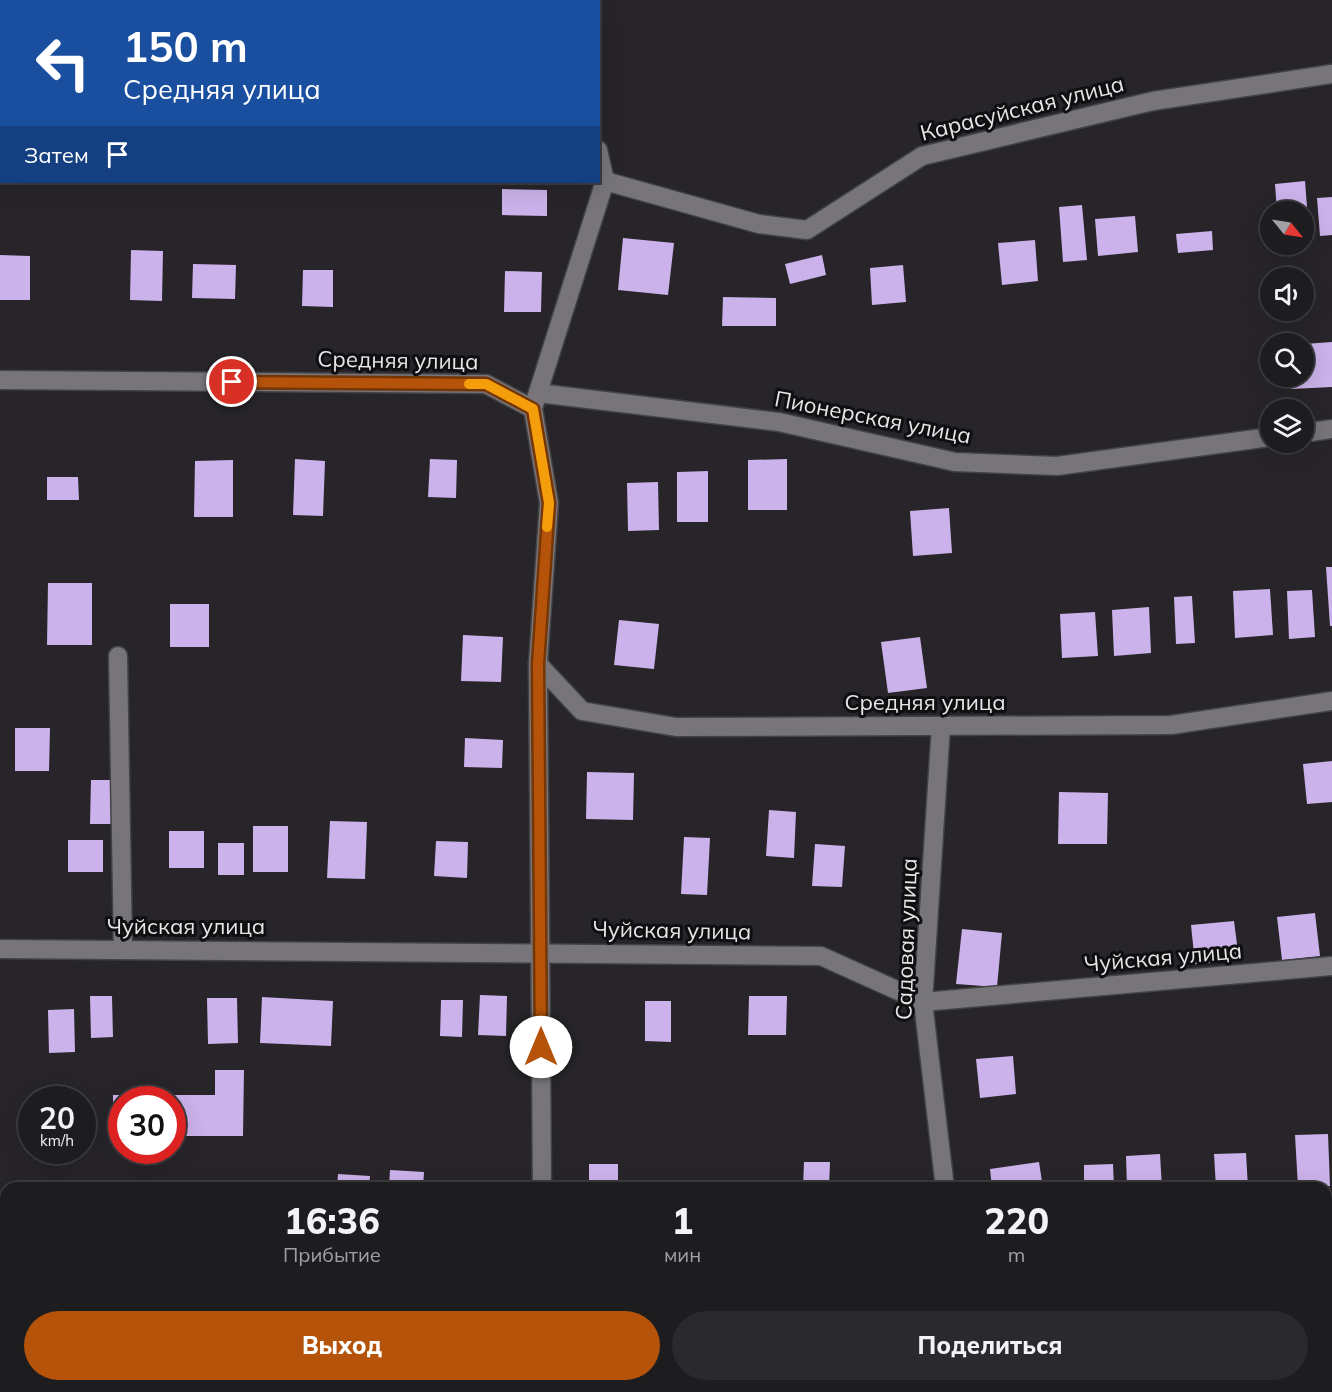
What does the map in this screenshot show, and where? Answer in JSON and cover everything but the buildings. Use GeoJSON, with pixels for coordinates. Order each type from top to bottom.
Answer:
{"type":"FeatureCollection","features":[{"type":"Feature","properties":{"kind":"street","name":"Карасуйская улица"},"geometry":{"type":"LineString","coordinates":[[605,182],[759,224],[807,230],[922,156],[1153,101],[1332,74]]}},
{"type":"Feature","properties":{"kind":"street"},"geometry":{"type":"LineString","coordinates":[[542,1182],[538,664],[549,503],[535,401],[605,182],[600,159]]}},
{"type":"Feature","properties":{"kind":"street","name":"Средняя улица"},"geometry":{"type":"LineString","coordinates":[[0,380],[486,384],[535,401]]}},
{"type":"Feature","properties":{"kind":"street","name":"Пионерская улица"},"geometry":{"type":"LineString","coordinates":[[535,401],[779,422],[956,462],[1057,466],[1260,438]]}},
{"type":"Feature","properties":{"kind":"street"},"geometry":{"type":"LineString","coordinates":[[1314,432],[1332,429]]}},
{"type":"Feature","properties":{"kind":"street"},"geometry":{"type":"LineString","coordinates":[[118,656],[123,950]]}},
{"type":"Feature","properties":{"kind":"street","name":"Средняя улица"},"geometry":{"type":"LineString","coordinates":[[538,664],[582,711],[676,727],[1171,725],[1332,701]]}},
{"type":"Feature","properties":{"kind":"street","name":"Садовая улица"},"geometry":{"type":"LineString","coordinates":[[941,726],[923,1002],[944,1182]]}},
{"type":"Feature","properties":{"kind":"street","name":"Чуйская улица"},"geometry":{"type":"LineString","coordinates":[[0,949],[821,956],[923,1002],[1332,966]]}},
{"type":"Feature","properties":{"kind":"slow traffic"},"geometry":{"type":"LineString","coordinates":[[469,384],[486,384],[533,409],[549,503],[547,527]]}},
{"type":"Feature","properties":{"kind":"route"},"geometry":{"type":"LineString","coordinates":[[232,382],[486,384],[533,409],[549,503],[538,664],[541,1047]]}}]}
